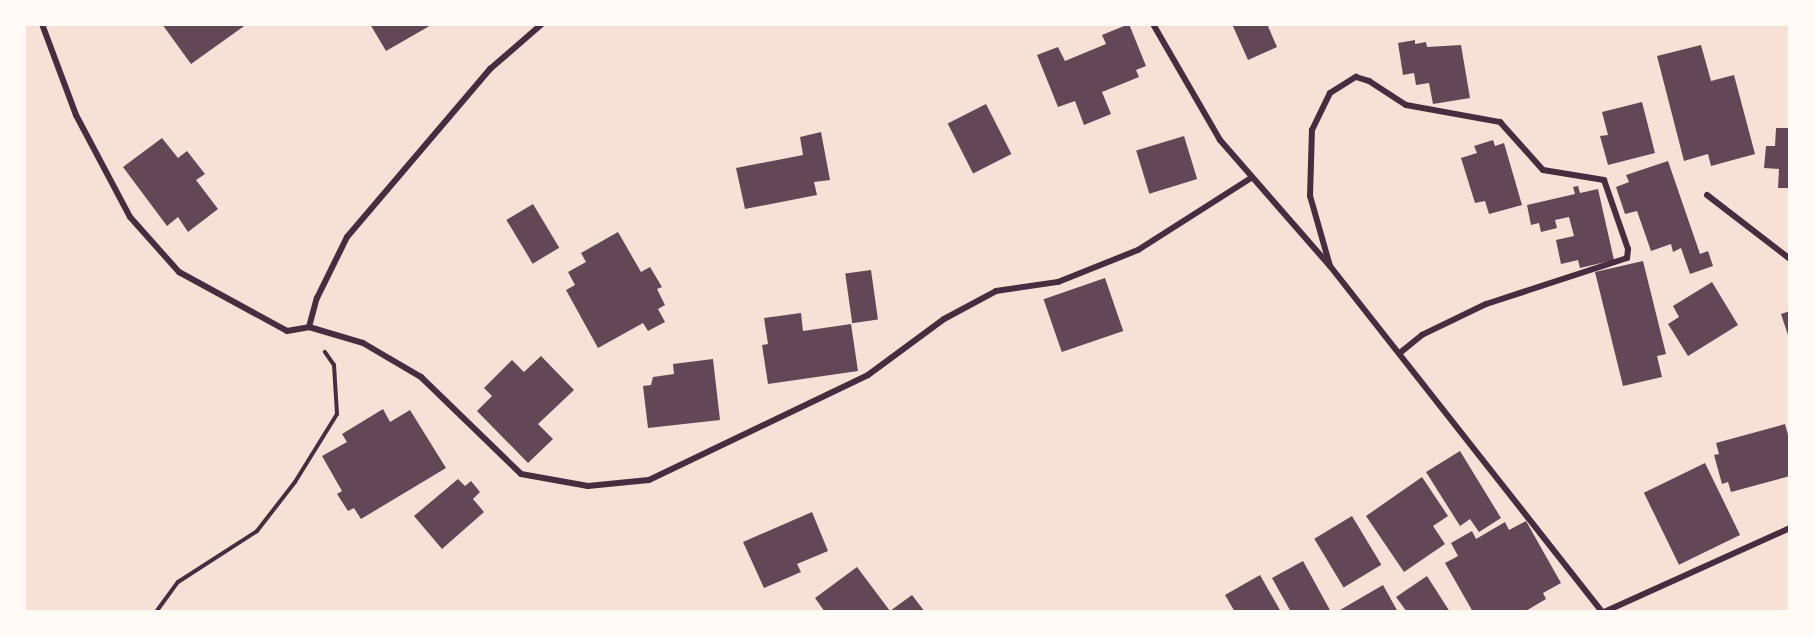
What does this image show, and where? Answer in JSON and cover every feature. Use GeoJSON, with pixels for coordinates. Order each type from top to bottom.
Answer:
{"type":"FeatureCollection","features":[{"type":"Feature","properties":{"kind":"street"},"geometry":{"type":"LineString","coordinates":[[42,24],[76,116],[130,217],[179,272],[287,331],[309,327],[363,343],[420,377],[521,474],[588,486],[649,480],[868,375],[944,319],[996,291],[1058,282],[1138,250],[1251,178]]}},
{"type":"Feature","properties":{"kind":"street"},"geometry":{"type":"LineString","coordinates":[[309,327],[317,298],[347,237],[490,69],[542,24]]}},
{"type":"Feature","properties":{"kind":"street"},"geometry":{"type":"LineString","coordinates":[[1154,24],[1220,140],[1330,266],[1603,612],[1790,528]]}},
{"type":"Feature","properties":{"kind":"street"},"geometry":{"type":"LineString","coordinates":[[1330,266],[1310,196],[1312,130],[1330,93],[1356,77],[1369,81],[1406,105],[1500,122],[1543,170],[1604,180],[1629,249],[1627,258],[1486,304],[1422,335],[1400,353]]}},
{"type":"Feature","properties":{"kind":"street"},"geometry":{"type":"LineString","coordinates":[[1707,195],[1790,259]]}},
{"type":"Feature","properties":{"kind":"path"},"geometry":{"type":"LineString","coordinates":[[156,612],[178,582],[257,531],[295,482],[337,414],[334,365],[309,327]]}},
{"type":"Feature","properties":{"kind":"building"},"geometry":{"type":"Polygon","coordinates":[[[162,24],[247,24],[191,64],[162,24]]]}},
{"type":"Feature","properties":{"kind":"building"},"geometry":{"type":"Polygon","coordinates":[[[370,24],[433,24],[386,51],[370,24]]]}},
{"type":"Feature","properties":{"kind":"building"},"geometry":{"type":"Polygon","coordinates":[[[1129,24],[1146,66],[1136,70],[1139,77],[1102,92],[1111,114],[1084,125],[1075,101],[1058,107],[1037,55],[1058,47],[1065,61],[1106,44],[1102,35],[1129,24]]]}},
{"type":"Feature","properties":{"kind":"building"},"geometry":{"type":"Polygon","coordinates":[[[1232,24],[1267,24],[1277,47],[1248,60],[1232,24]]]}},
{"type":"Feature","properties":{"kind":"building"},"geometry":{"type":"Polygon","coordinates":[[[1415,40],[1415,44],[1426,42],[1427,47],[1461,45],[1470,98],[1433,104],[1429,83],[1416,85],[1414,73],[1403,75],[1398,43],[1415,40]]]}},
{"type":"Feature","properties":{"kind":"building"},"geometry":{"type":"Polygon","coordinates":[[[1701,45],[1711,81],[1734,75],[1755,154],[1711,166],[1708,154],[1684,161],[1657,56],[1701,45]]]}},
{"type":"Feature","properties":{"kind":"building"},"geometry":{"type":"Polygon","coordinates":[[[1642,102],[1655,153],[1608,165],[1600,136],[1608,135],[1602,112],[1642,102]]]}},
{"type":"Feature","properties":{"kind":"building"},"geometry":{"type":"Polygon","coordinates":[[[986,104],[1011,154],[973,173],[948,124],[986,104]]]}},
{"type":"Feature","properties":{"kind":"building"},"geometry":{"type":"Polygon","coordinates":[[[1776,128],[1790,128],[1790,188],[1778,188],[1779,169],[1764,168],[1766,146],[1775,146],[1776,128]]]}},
{"type":"Feature","properties":{"kind":"building"},"geometry":{"type":"Polygon","coordinates":[[[821,132],[830,180],[814,182],[817,195],[745,209],[736,168],[803,155],[800,137],[821,132]]]}},
{"type":"Feature","properties":{"kind":"building"},"geometry":{"type":"Polygon","coordinates":[[[1184,136],[1197,179],[1149,194],[1136,151],[1184,136]]]}},
{"type":"Feature","properties":{"kind":"building"},"geometry":{"type":"Polygon","coordinates":[[[162,138],[178,158],[187,151],[205,174],[196,180],[218,209],[188,232],[178,217],[167,226],[123,167],[162,138]]]}},
{"type":"Feature","properties":{"kind":"building"},"geometry":{"type":"Polygon","coordinates":[[[1493,140],[1495,146],[1504,143],[1522,205],[1489,214],[1485,201],[1475,203],[1461,158],[1477,153],[1474,146],[1493,140]]]}},
{"type":"Feature","properties":{"kind":"building"},"geometry":{"type":"Polygon","coordinates":[[[1668,161],[1700,254],[1708,251],[1713,266],[1690,274],[1681,248],[1673,252],[1671,244],[1651,251],[1637,211],[1625,214],[1616,187],[1629,182],[1626,175],[1668,161]]]}},
{"type":"Feature","properties":{"kind":"building"},"geometry":{"type":"Polygon","coordinates":[[[1578,186],[1580,193],[1598,189],[1614,260],[1580,268],[1578,260],[1561,264],[1556,240],[1574,236],[1569,217],[1555,220],[1557,228],[1541,232],[1539,223],[1531,225],[1527,205],[1575,194],[1573,187],[1578,186]]]}},
{"type":"Feature","properties":{"kind":"building"},"geometry":{"type":"Polygon","coordinates":[[[533,204],[559,248],[533,264],[506,220],[533,204]]]}},
{"type":"Feature","properties":{"kind":"building"},"geometry":{"type":"Polygon","coordinates":[[[618,232],[641,272],[650,267],[662,287],[657,289],[665,305],[658,309],[665,322],[648,331],[643,323],[598,348],[566,290],[575,285],[568,272],[586,262],[581,253],[618,232]]]}},
{"type":"Feature","properties":{"kind":"building"},"geometry":{"type":"Polygon","coordinates":[[[1643,261],[1666,354],[1657,356],[1662,377],[1623,386],[1595,272],[1643,261]]]}},
{"type":"Feature","properties":{"kind":"building"},"geometry":{"type":"Polygon","coordinates":[[[871,270],[878,320],[852,323],[845,274],[871,270]]]}},
{"type":"Feature","properties":{"kind":"building"},"geometry":{"type":"Polygon","coordinates":[[[1105,278],[1123,331],[1062,352],[1044,299],[1105,278]]]}},
{"type":"Feature","properties":{"kind":"building"},"geometry":{"type":"Polygon","coordinates":[[[1712,282],[1738,325],[1688,356],[1668,324],[1679,317],[1673,306],[1712,282]]]}},
{"type":"Feature","properties":{"kind":"building"},"geometry":{"type":"Polygon","coordinates":[[[1790,311],[1790,341],[1781,314],[1790,311]]]}},
{"type":"Feature","properties":{"kind":"building"},"geometry":{"type":"Polygon","coordinates":[[[801,313],[803,331],[851,324],[858,371],[768,384],[762,345],[768,344],[764,318],[801,313]]]}},
{"type":"Feature","properties":{"kind":"building"},"geometry":{"type":"Polygon","coordinates":[[[541,356],[574,390],[538,424],[553,439],[528,463],[477,411],[492,396],[484,388],[512,360],[524,372],[541,356]]]}},
{"type":"Feature","properties":{"kind":"building"},"geometry":{"type":"Polygon","coordinates":[[[713,359],[720,420],[648,428],[643,386],[651,385],[653,377],[674,374],[673,364],[713,359]]]}},
{"type":"Feature","properties":{"kind":"building"},"geometry":{"type":"Polygon","coordinates":[[[383,409],[390,422],[410,410],[446,468],[361,519],[354,508],[348,511],[337,494],[342,491],[322,456],[347,442],[342,434],[383,409]]]}},
{"type":"Feature","properties":{"kind":"building"},"geometry":{"type":"Polygon","coordinates":[[[1785,424],[1790,442],[1790,476],[1731,492],[1728,482],[1722,484],[1714,455],[1719,454],[1716,443],[1785,424]]]}},
{"type":"Feature","properties":{"kind":"building"},"geometry":{"type":"Polygon","coordinates":[[[1460,451],[1501,518],[1479,532],[1470,519],[1460,526],[1426,472],[1460,451]]]}},
{"type":"Feature","properties":{"kind":"building"},"geometry":{"type":"Polygon","coordinates":[[[1705,463],[1740,535],[1679,565],[1644,493],[1705,463]]]}},
{"type":"Feature","properties":{"kind":"building"},"geometry":{"type":"Polygon","coordinates":[[[1422,477],[1448,516],[1433,526],[1445,544],[1404,572],[1366,516],[1422,477]]]}},
{"type":"Feature","properties":{"kind":"building"},"geometry":{"type":"Polygon","coordinates":[[[458,479],[465,486],[471,481],[480,492],[473,499],[484,512],[442,549],[414,516],[458,479]]]}},
{"type":"Feature","properties":{"kind":"building"},"geometry":{"type":"Polygon","coordinates":[[[812,512],[828,551],[797,564],[801,572],[764,588],[743,542],[812,512]]]}},
{"type":"Feature","properties":{"kind":"building"},"geometry":{"type":"Polygon","coordinates":[[[1352,516],[1381,565],[1344,588],[1314,539],[1352,516]]]}},
{"type":"Feature","properties":{"kind":"building"},"geometry":{"type":"Polygon","coordinates":[[[1526,521],[1561,583],[1543,593],[1546,599],[1524,612],[1473,612],[1445,563],[1458,556],[1451,543],[1472,531],[1476,539],[1505,522],[1509,530],[1526,521]]]}},
{"type":"Feature","properties":{"kind":"building"},"geometry":{"type":"Polygon","coordinates":[[[1303,561],[1331,612],[1291,612],[1272,578],[1303,561]]]}},
{"type":"Feature","properties":{"kind":"building"},"geometry":{"type":"Polygon","coordinates":[[[857,567],[890,611],[912,595],[925,612],[825,612],[815,598],[857,567]]]}},
{"type":"Feature","properties":{"kind":"building"},"geometry":{"type":"Polygon","coordinates":[[[1260,575],[1281,612],[1235,612],[1225,595],[1260,575]]]}},
{"type":"Feature","properties":{"kind":"building"},"geometry":{"type":"Polygon","coordinates":[[[1427,576],[1450,612],[1407,612],[1396,597],[1427,576]]]}},
{"type":"Feature","properties":{"kind":"building"},"geometry":{"type":"Polygon","coordinates":[[[1383,585],[1398,612],[1341,612],[1340,610],[1383,585]]]}}]}
